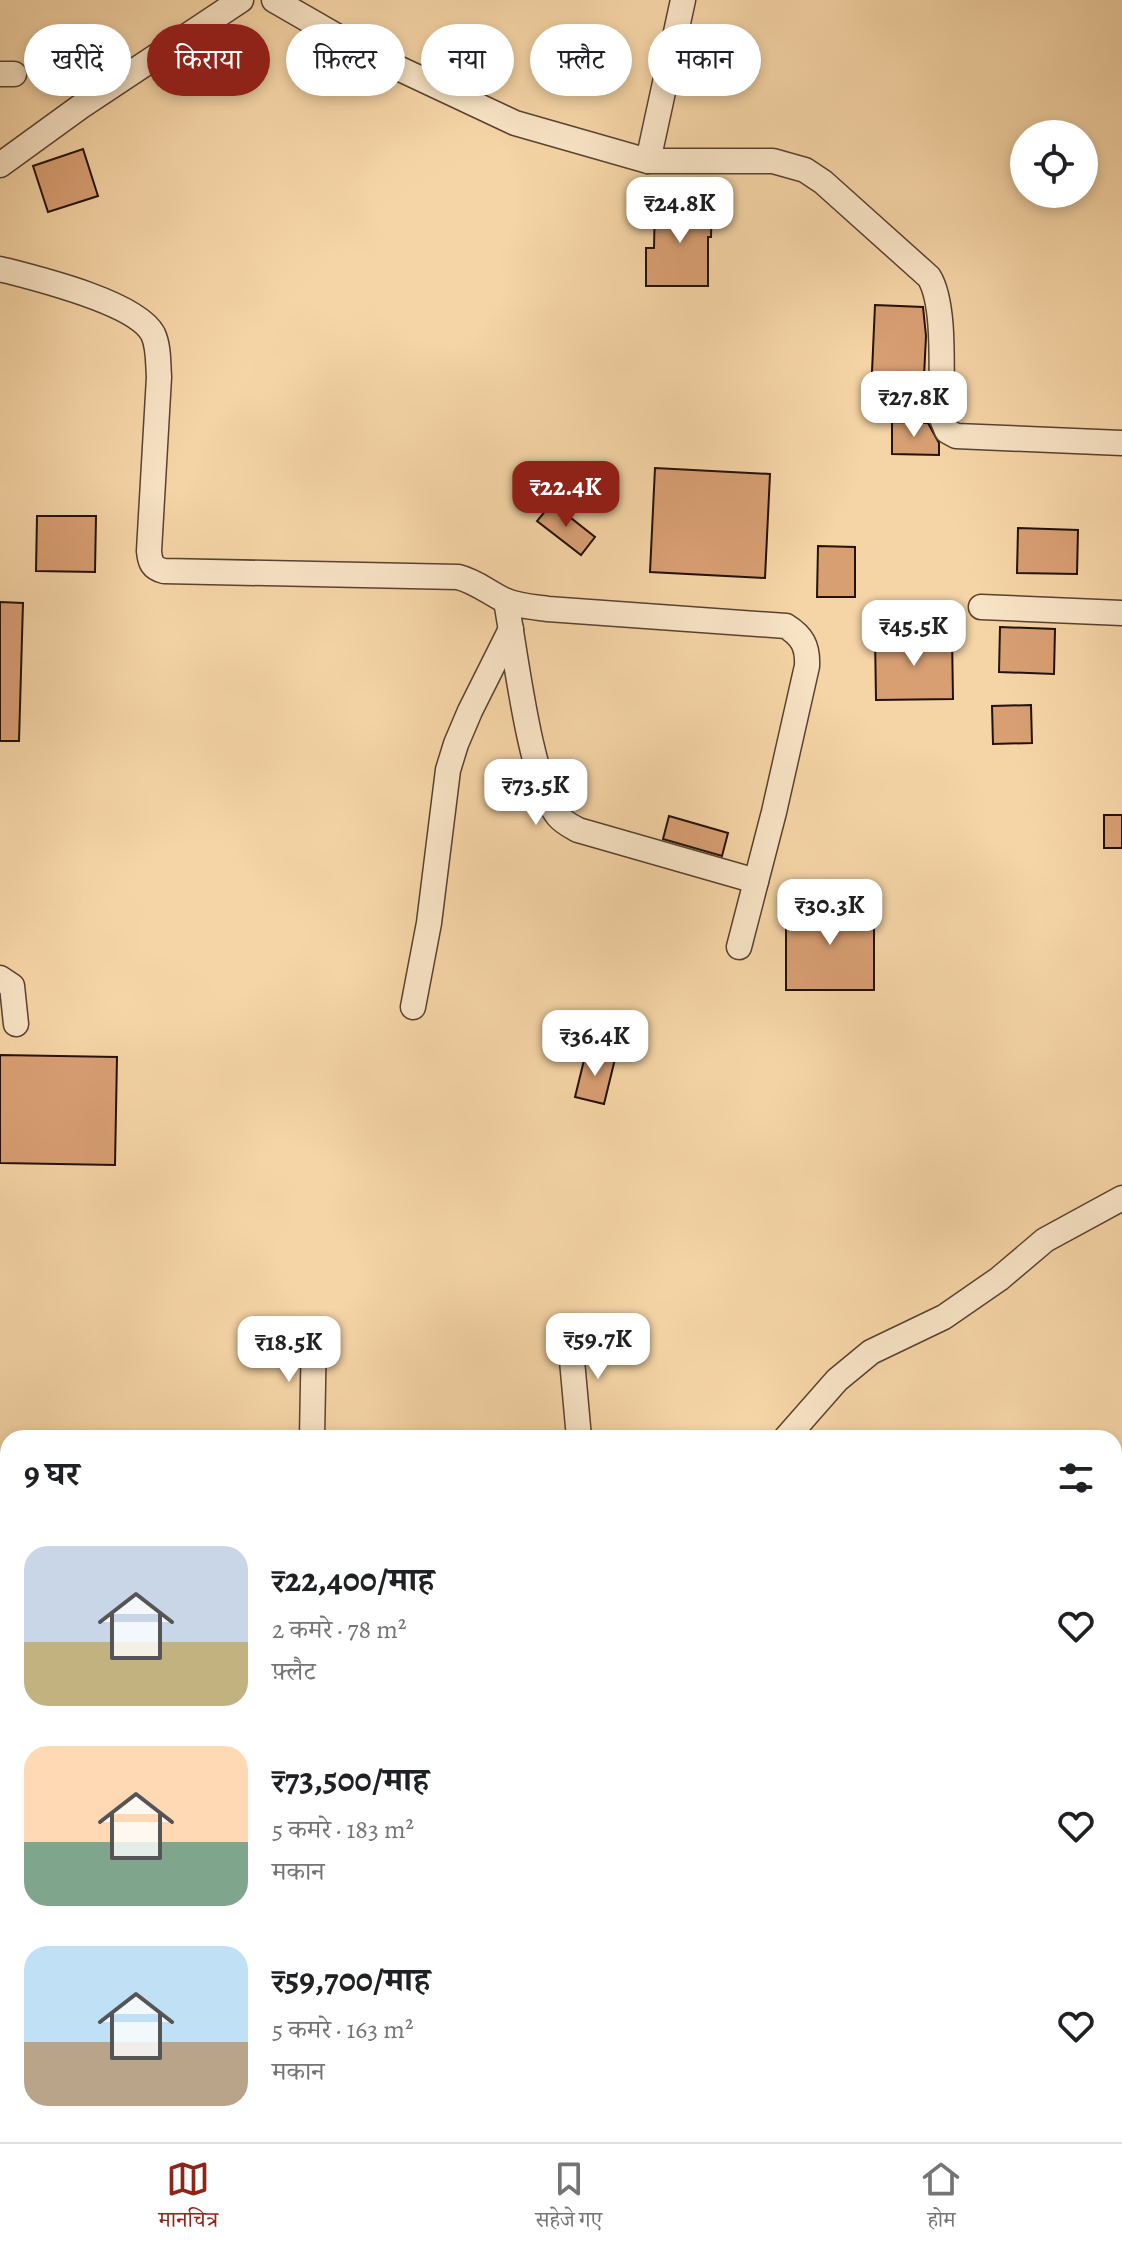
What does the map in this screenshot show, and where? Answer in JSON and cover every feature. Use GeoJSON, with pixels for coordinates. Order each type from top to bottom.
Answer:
{"type":"FeatureCollection","features":[{"type":"Feature","properties":{"kind":"street"},"geometry":{"type":"LineString","coordinates":[[0,165],[93,98],[241,0]]}},
{"type":"Feature","properties":{"kind":"street"},"geometry":{"type":"LineString","coordinates":[[274,0],[366,53],[515,123],[648,161],[773,161],[805,170],[823,182],[929,277],[938,295],[942,419],[943,426],[951,434],[1122,443]]}},
{"type":"Feature","properties":{"kind":"street"},"geometry":{"type":"LineString","coordinates":[[648,161],[683,0]]}},
{"type":"Feature","properties":{"kind":"street"},"geometry":{"type":"LineString","coordinates":[[0,269],[121,307],[138,318],[152,334],[159,377],[149,551],[151,564],[155,568],[164,571],[458,577],[474,582],[506,601],[548,609],[786,626],[801,638],[807,653],[807,666],[739,947]]}},
{"type":"Feature","properties":{"kind":"street"},"geometry":{"type":"LineString","coordinates":[[506,601],[532,748],[557,816],[578,830],[756,881]]}},
{"type":"Feature","properties":{"kind":"street"},"geometry":{"type":"LineString","coordinates":[[981,607],[1122,613]]}},
{"type":"Feature","properties":{"kind":"street"},"geometry":{"type":"LineString","coordinates":[[413,1007],[429,923],[448,770],[465,722],[511,629]]}},
{"type":"Feature","properties":{"kind":"street"},"geometry":{"type":"LineString","coordinates":[[0,978],[12,986],[16,1024]]}},
{"type":"Feature","properties":{"kind":"street"},"geometry":{"type":"LineString","coordinates":[[793,1430],[837,1380],[871,1352],[944,1317],[999,1279],[1045,1240],[1122,1198]]}},
{"type":"Feature","properties":{"kind":"street"},"geometry":{"type":"LineString","coordinates":[[569,1327],[578,1430]]}},
{"type":"Feature","properties":{"kind":"street"},"geometry":{"type":"LineString","coordinates":[[312,1430],[314,1330]]}},
{"type":"Feature","properties":{"kind":"building"},"geometry":{"type":"Polygon","coordinates":[[[83,149],[98,196],[48,212],[33,166],[83,149]]]}},
{"type":"Feature","properties":{"kind":"building"},"geometry":{"type":"Polygon","coordinates":[[[655,201],[712,202],[708,286],[646,286],[646,248],[654,248],[655,201]]]}},
{"type":"Feature","properties":{"kind":"building"},"geometry":{"type":"Polygon","coordinates":[[[875,305],[923,307],[926,336],[923,397],[871,394],[875,305]]]}},
{"type":"Feature","properties":{"kind":"building"},"geometry":{"type":"Polygon","coordinates":[[[892,422],[928,423],[939,443],[939,455],[892,454],[892,422]]]}},
{"type":"Feature","properties":{"kind":"building"},"geometry":{"type":"Polygon","coordinates":[[[655,468],[770,474],[765,578],[650,572],[655,468]]]}},
{"type":"Feature","properties":{"kind":"building"},"geometry":{"type":"Polygon","coordinates":[[[552,503],[595,537],[581,555],[537,521],[552,503]]]}},
{"type":"Feature","properties":{"kind":"building"},"geometry":{"type":"Polygon","coordinates":[[[37,516],[96,516],[95,572],[36,571],[37,516]]]}},
{"type":"Feature","properties":{"kind":"building"},"geometry":{"type":"Polygon","coordinates":[[[1018,528],[1078,530],[1077,574],[1017,573],[1018,528]]]}},
{"type":"Feature","properties":{"kind":"building"},"geometry":{"type":"Polygon","coordinates":[[[818,546],[855,547],[855,597],[817,597],[818,546]]]}},
{"type":"Feature","properties":{"kind":"building"},"geometry":{"type":"Polygon","coordinates":[[[0,602],[23,603],[19,741],[0,741],[0,602]]]}},
{"type":"Feature","properties":{"kind":"building"},"geometry":{"type":"Polygon","coordinates":[[[1000,627],[1055,629],[1054,674],[999,672],[1000,627]]]}},
{"type":"Feature","properties":{"kind":"building"},"geometry":{"type":"Polygon","coordinates":[[[952,635],[953,699],[876,700],[875,636],[952,635]]]}},
{"type":"Feature","properties":{"kind":"building"},"geometry":{"type":"Polygon","coordinates":[[[1031,705],[1032,743],[993,744],[992,706],[1031,705]]]}},
{"type":"Feature","properties":{"kind":"building"},"geometry":{"type":"Polygon","coordinates":[[[1104,815],[1122,815],[1122,848],[1104,848],[1104,815]]]}},
{"type":"Feature","properties":{"kind":"building"},"geometry":{"type":"Polygon","coordinates":[[[669,816],[728,833],[722,856],[663,839],[669,816]]]}},
{"type":"Feature","properties":{"kind":"building"},"geometry":{"type":"Polygon","coordinates":[[[786,904],[874,904],[874,990],[786,990],[786,904]]]}},
{"type":"Feature","properties":{"kind":"building"},"geometry":{"type":"Polygon","coordinates":[[[586,1052],[615,1059],[604,1104],[575,1097],[586,1052]]]}},
{"type":"Feature","properties":{"kind":"building"},"geometry":{"type":"Polygon","coordinates":[[[0,1055],[117,1057],[115,1165],[0,1163],[0,1055]]]}}]}
